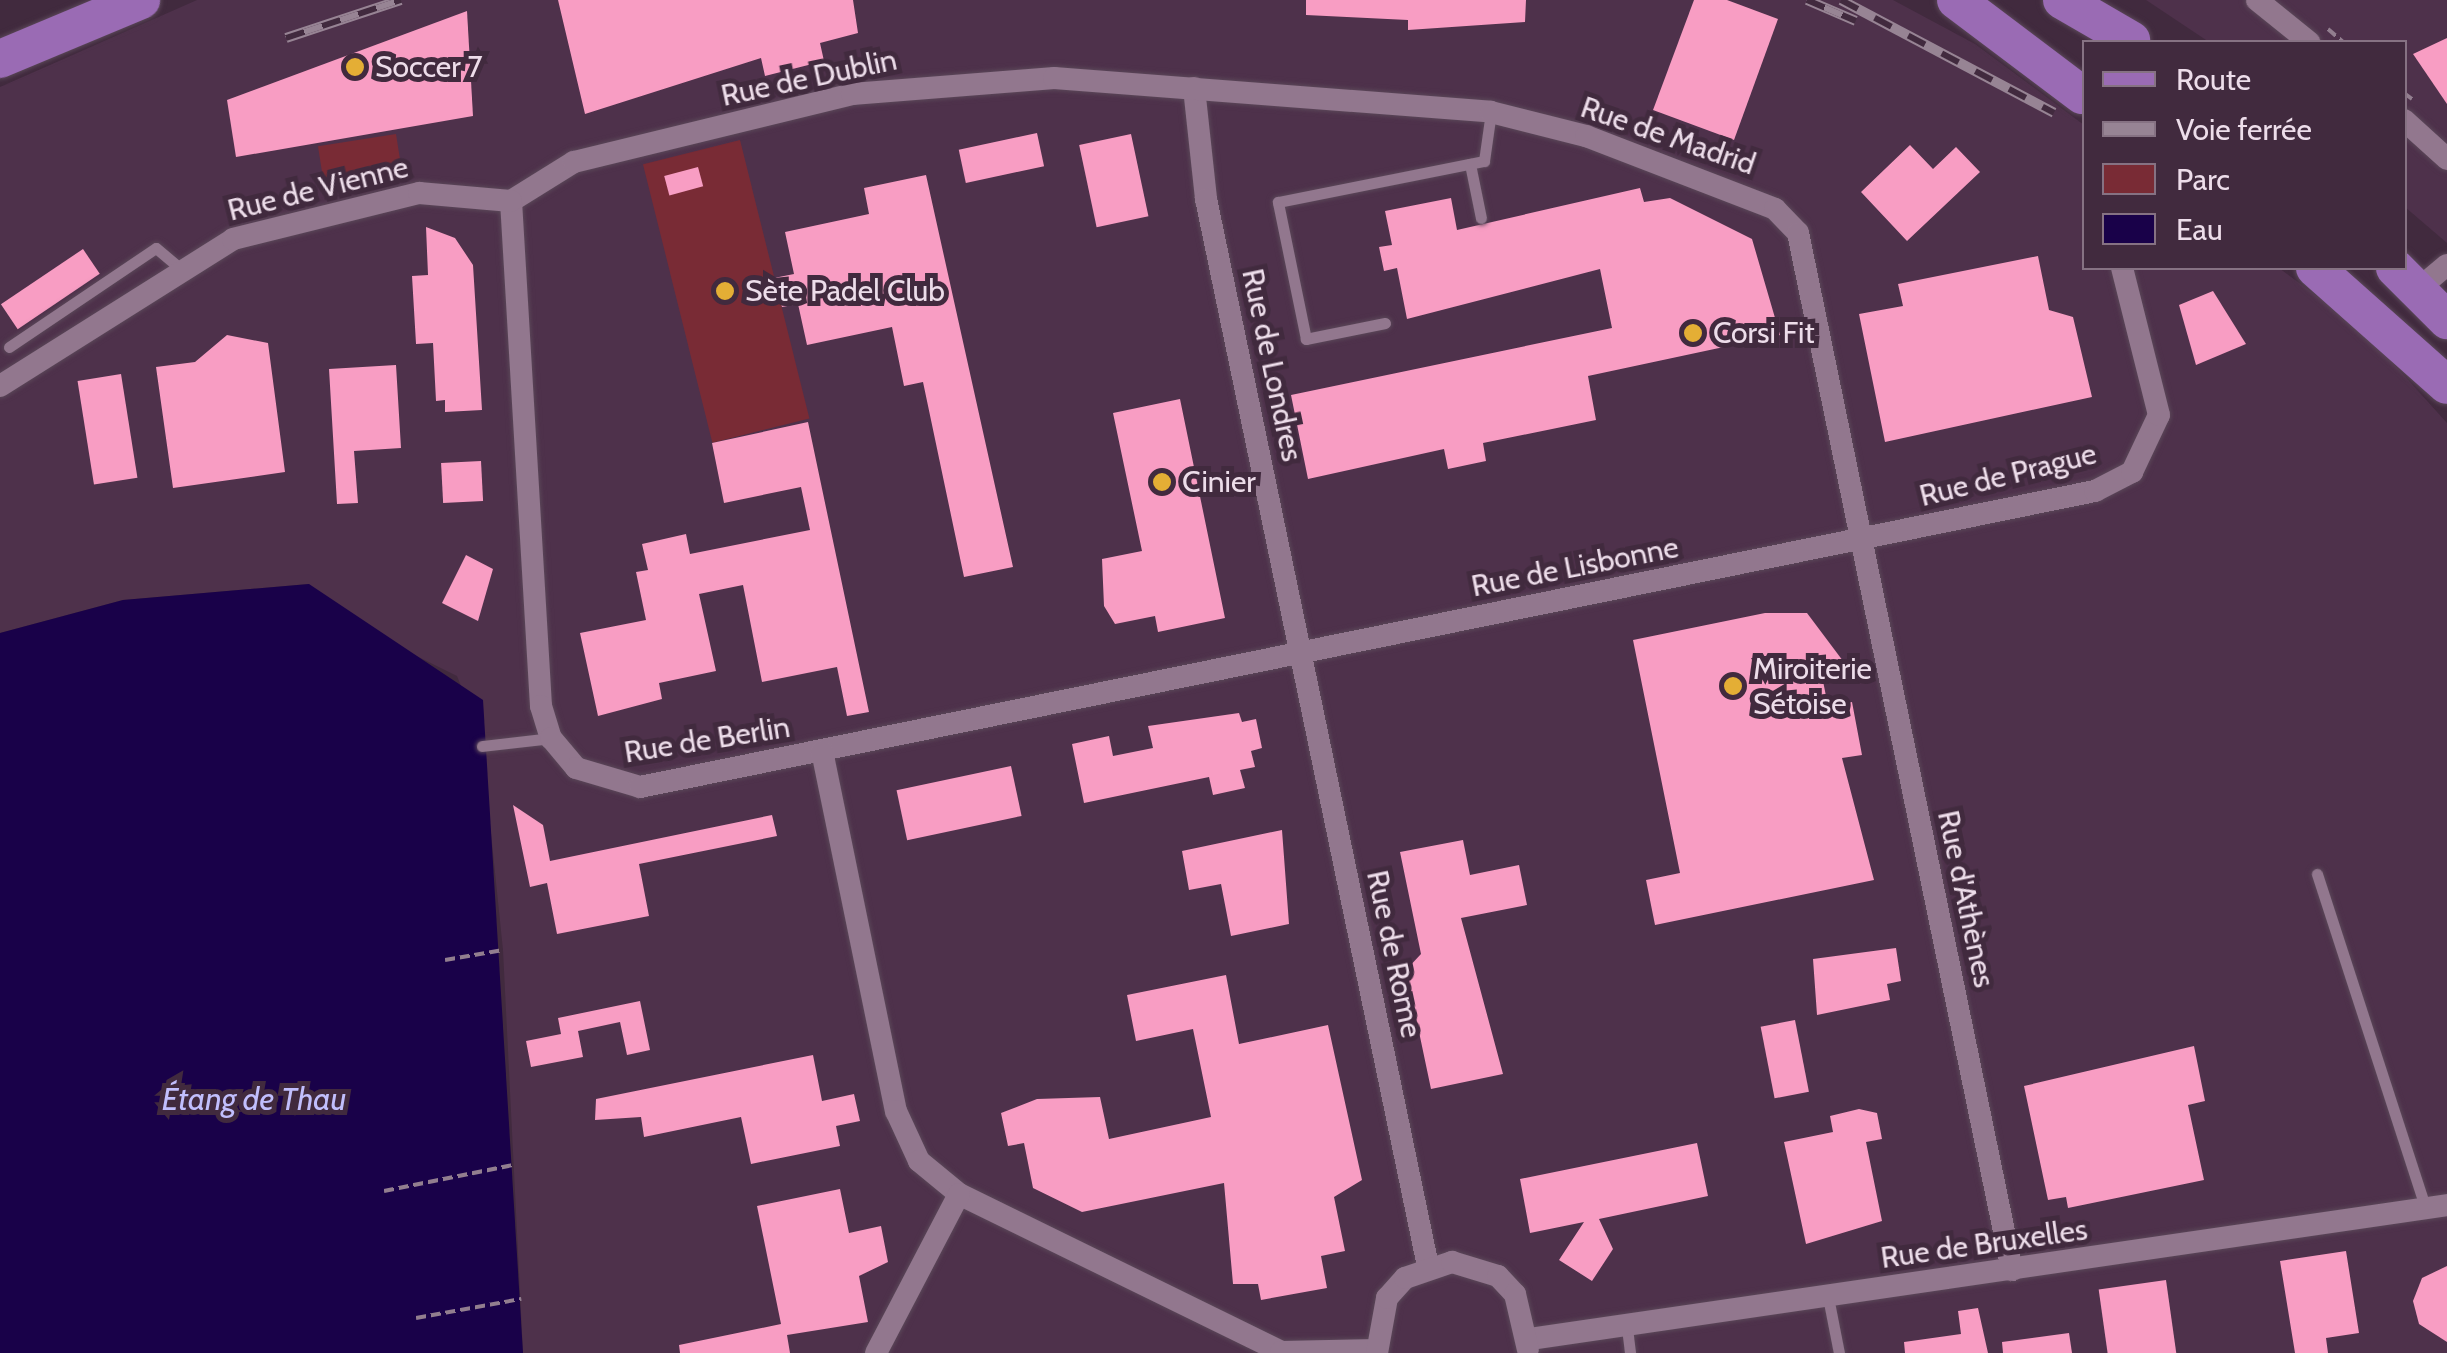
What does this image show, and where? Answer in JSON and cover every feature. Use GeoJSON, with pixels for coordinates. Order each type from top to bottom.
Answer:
{"type":"FeatureCollection","features":[{"type":"Feature","properties":{"kind":"main road"},"geometry":{"type":"LineString","coordinates":[[0,57],[103,0]]}},
{"type":"Feature","properties":{"kind":"main road"},"geometry":{"type":"LineString","coordinates":[[0,57],[142,0]]}},
{"type":"Feature","properties":{"kind":"main road"},"geometry":{"type":"LineString","coordinates":[[1956,0],[2082,90]]}},
{"type":"Feature","properties":{"kind":"main road"},"geometry":{"type":"LineString","coordinates":[[2062,0],[2128,40]]}},
{"type":"Feature","properties":{"kind":"main road"},"geometry":{"type":"LineString","coordinates":[[2317,270],[2447,385]]}},
{"type":"Feature","properties":{"kind":"main road"},"geometry":{"type":"LineString","coordinates":[[2406,278],[2447,320]]}},
{"type":"Feature","properties":{"kind":"street"},"geometry":{"type":"LineString","coordinates":[[2257,0],[2307,40]]}},
{"type":"Feature","properties":{"kind":"street","name":"Rue de Dublin"},"geometry":{"type":"LineString","coordinates":[[511,201],[574,162],[852,94],[1054,78],[1194,88]]}},
{"type":"Feature","properties":{"kind":"street","name":"Rue de Madrid"},"geometry":{"type":"LineString","coordinates":[[1194,88],[1490,112],[1733,189],[1788,220],[1861,540]]}},
{"type":"Feature","properties":{"kind":"street","name":"Rue de Londres"},"geometry":{"type":"LineString","coordinates":[[1194,88],[1206,199],[1300,654]]}},
{"type":"Feature","properties":{"kind":"street"},"geometry":{"type":"LineString","coordinates":[[2407,123],[2447,158]]}},
{"type":"Feature","properties":{"kind":"street","name":"Rue de Vienne"},"geometry":{"type":"LineString","coordinates":[[0,386],[180,268],[243,236],[400,196],[511,201]]}},
{"type":"Feature","properties":{"kind":"street"},"geometry":{"type":"LineString","coordinates":[[511,201],[541,706],[551,738]]}},
{"type":"Feature","properties":{"kind":"street"},"geometry":{"type":"LineString","coordinates":[[2406,278],[2447,265]]}},
{"type":"Feature","properties":{"kind":"street","name":"Rue de Prague"},"geometry":{"type":"LineString","coordinates":[[1861,540],[2095,491],[2132,472],[2159,415],[2123,270]]}},
{"type":"Feature","properties":{"kind":"street","name":"Rue de Lisbonne"},"geometry":{"type":"LineString","coordinates":[[1300,654],[1861,540]]}},
{"type":"Feature","properties":{"kind":"street","name":"Rue d'Athènes"},"geometry":{"type":"LineString","coordinates":[[1861,540],[2012,1270]]}},
{"type":"Feature","properties":{"kind":"street","name":"Rue de Berlin"},"geometry":{"type":"LineString","coordinates":[[551,738],[594,778],[640,787],[1300,654]]}},
{"type":"Feature","properties":{"kind":"street","name":"Rue de Rome"},"geometry":{"type":"LineString","coordinates":[[1300,654],[1428,1266]]}},
{"type":"Feature","properties":{"kind":"street"},"geometry":{"type":"LineString","coordinates":[[822,751],[896,1111],[918,1160],[959,1194],[1281,1352],[1376,1352],[1387,1298],[1428,1266],[1476,1266],[1498,1276],[1520,1304],[1529,1346]]}},
{"type":"Feature","properties":{"kind":"street"},"geometry":{"type":"LineString","coordinates":[[876,1353],[959,1194]]}},
{"type":"Feature","properties":{"kind":"street","name":"Rue de Bruxelles"},"geometry":{"type":"LineString","coordinates":[[1529,1346],[1828,1296],[2436,1207]]}},
{"type":"Feature","properties":{"kind":"lane"},"geometry":{"type":"LineString","coordinates":[[1385,324],[1306,339],[1278,202],[1484,161],[1490,112]]}},
{"type":"Feature","properties":{"kind":"lane"},"geometry":{"type":"LineString","coordinates":[[1470,164],[1480,218]]}},
{"type":"Feature","properties":{"kind":"lane"},"geometry":{"type":"LineString","coordinates":[[9,346],[156,248],[180,268]]}},
{"type":"Feature","properties":{"kind":"lane"},"geometry":{"type":"LineString","coordinates":[[482,746],[551,738]]}},
{"type":"Feature","properties":{"kind":"lane"},"geometry":{"type":"LineString","coordinates":[[2317,874],[2436,1207]]}},
{"type":"Feature","properties":{"kind":"lane"},"geometry":{"type":"LineString","coordinates":[[1828,1296],[1839,1353]]}},
{"type":"Feature","properties":{"kind":"lane"},"geometry":{"type":"LineString","coordinates":[[1626,1328],[1630,1353]]}},
{"type":"Feature","properties":{"kind":"path"},"geometry":{"type":"LineString","coordinates":[[445,960],[503,950]]}},
{"type":"Feature","properties":{"kind":"path"},"geometry":{"type":"LineString","coordinates":[[384,1191],[513,1165]]}},
{"type":"Feature","properties":{"kind":"path"},"geometry":{"type":"LineString","coordinates":[[416,1318],[520,1299]]}},
{"type":"Feature","properties":{"kind":"shaded area"},"geometry":{"type":"Polygon","coordinates":[[[197,0],[1893,0],[1975,44],[2082,124],[2082,270],[2282,270],[2363,330],[2447,423],[2447,1353],[523,1353],[503,950],[481,736],[457,676],[380,638],[308,584],[123,600],[0,633],[0,87],[197,0]]]}},
{"type":"Feature","properties":{"kind":"shaded area"},"geometry":{"type":"Polygon","coordinates":[[[2146,0],[2447,0],[2447,243],[2407,209],[2407,40],[2206,40],[2146,0]]]}},
{"type":"Feature","properties":{"kind":"green space"},"geometry":{"type":"Polygon","coordinates":[[[396,134],[403,178],[325,191],[318,146],[396,134]]]}},
{"type":"Feature","properties":{"kind":"green space","name":"Sète Padel Club"},"geometry":{"type":"Polygon","coordinates":[[[740,140],[809,418],[712,443],[643,164],[740,140]]]}},
{"type":"Feature","properties":{"kind":"water","name":"Étang de Thau"},"geometry":{"type":"Polygon","coordinates":[[[309,584],[483,700],[523,1353],[0,1353],[0,633],[123,600],[309,584]]]}},
{"type":"Feature","properties":{"kind":"building"},"geometry":{"type":"Polygon","coordinates":[[[558,0],[853,0],[858,33],[820,43],[824,61],[765,76],[761,58],[585,114],[558,0]]]}},
{"type":"Feature","properties":{"kind":"building"},"geometry":{"type":"Polygon","coordinates":[[[1306,0],[1526,0],[1525,22],[1408,30],[1408,20],[1306,15],[1306,0]]]}},
{"type":"Feature","properties":{"kind":"building"},"geometry":{"type":"Polygon","coordinates":[[[1694,0],[1727,0],[1778,19],[1734,140],[1653,110],[1694,0]]]}},
{"type":"Feature","properties":{"kind":"building","name":"Soccer 7"},"geometry":{"type":"Polygon","coordinates":[[[467,11],[473,116],[236,157],[227,100],[467,11]]]}},
{"type":"Feature","properties":{"kind":"building"},"geometry":{"type":"Polygon","coordinates":[[[2447,38],[2447,104],[2413,54],[2447,38]]]}},
{"type":"Feature","properties":{"kind":"building"},"geometry":{"type":"Polygon","coordinates":[[[1037,133],[1044,166],[966,183],[959,150],[1037,133]]]}},
{"type":"Feature","properties":{"kind":"building"},"geometry":{"type":"Polygon","coordinates":[[[1131,134],[1148,216],[1097,227],[1079,145],[1131,134]]]}},
{"type":"Feature","properties":{"kind":"building"},"geometry":{"type":"Polygon","coordinates":[[[1910,145],[1933,169],[1956,147],[1980,172],[1907,241],[1861,192],[1910,145]]]}},
{"type":"Feature","properties":{"kind":"building"},"geometry":{"type":"Polygon","coordinates":[[[698,167],[703,186],[669,195],[664,176],[698,167]]]}},
{"type":"Feature","properties":{"kind":"building"},"geometry":{"type":"Polygon","coordinates":[[[926,175],[1013,567],[964,577],[923,382],[904,386],[892,327],[807,345],[798,304],[782,307],[774,278],[794,274],[785,232],[869,214],[864,188],[926,175]]]}},
{"type":"Feature","properties":{"kind":"building","name":"Corsi Fit"},"geometry":{"type":"Polygon","coordinates":[[[1640,188],[1644,202],[1670,198],[1752,239],[1780,335],[1588,376],[1596,420],[1483,443],[1486,461],[1448,469],[1444,449],[1308,479],[1291,395],[1612,328],[1600,269],[1407,319],[1397,268],[1384,271],[1379,247],[1392,245],[1385,211],[1451,198],[1457,230],[1640,188]]]}},
{"type":"Feature","properties":{"kind":"building"},"geometry":{"type":"Polygon","coordinates":[[[426,227],[455,238],[473,265],[482,410],[445,412],[445,400],[436,401],[433,343],[416,344],[412,276],[428,275],[426,227]]]}},
{"type":"Feature","properties":{"kind":"building"},"geometry":{"type":"Polygon","coordinates":[[[83,249],[100,274],[18,329],[1,304],[83,249]]]}},
{"type":"Feature","properties":{"kind":"building"},"geometry":{"type":"Polygon","coordinates":[[[2038,256],[2049,310],[2073,317],[2092,397],[1885,442],[1859,314],[1903,306],[1898,284],[2038,256]]]}},
{"type":"Feature","properties":{"kind":"building"},"geometry":{"type":"Polygon","coordinates":[[[2213,291],[2246,344],[2196,365],[2179,305],[2213,291]]]}},
{"type":"Feature","properties":{"kind":"building"},"geometry":{"type":"Polygon","coordinates":[[[227,335],[268,343],[285,472],[173,488],[156,367],[195,362],[227,335]]]}},
{"type":"Feature","properties":{"kind":"building"},"geometry":{"type":"Polygon","coordinates":[[[396,365],[401,448],[354,451],[358,503],[337,504],[329,369],[396,365]]]}},
{"type":"Feature","properties":{"kind":"building"},"geometry":{"type":"Polygon","coordinates":[[[121,374],[137,478],[94,485],[78,381],[121,374]]]}},
{"type":"Feature","properties":{"kind":"building","name":"Cinier"},"geometry":{"type":"Polygon","coordinates":[[[1180,399],[1225,618],[1158,632],[1155,616],[1115,624],[1104,606],[1102,559],[1142,551],[1113,413],[1180,399]]]}},
{"type":"Feature","properties":{"kind":"building"},"geometry":{"type":"Polygon","coordinates":[[[808,422],[869,712],[847,716],[837,667],[762,682],[743,585],[699,594],[716,671],[659,683],[662,699],[598,716],[580,633],[646,620],[636,572],[648,570],[642,544],[686,534],[690,554],[810,530],[801,487],[724,503],[712,443],[808,422]]]}},
{"type":"Feature","properties":{"kind":"building"},"geometry":{"type":"Polygon","coordinates":[[[481,461],[483,501],[443,503],[441,463],[481,461]]]}},
{"type":"Feature","properties":{"kind":"building"},"geometry":{"type":"Polygon","coordinates":[[[466,555],[493,569],[478,621],[442,603],[466,555]]]}},
{"type":"Feature","properties":{"kind":"building"},"geometry":{"type":"Polygon","coordinates":[[[1765,613],[1807,613],[1843,661],[1820,666],[1828,706],[1852,702],[1862,755],[1842,758],[1874,880],[1655,925],[1646,880],[1680,873],[1633,640],[1765,613]]]}},
{"type":"Feature","properties":{"kind":"building"},"geometry":{"type":"Polygon","coordinates":[[[1239,713],[1242,722],[1256,719],[1262,748],[1251,751],[1255,767],[1240,770],[1245,788],[1213,795],[1209,777],[1084,803],[1072,744],[1109,736],[1113,756],[1153,748],[1148,726],[1239,713]]]}},
{"type":"Feature","properties":{"kind":"building"},"geometry":{"type":"Polygon","coordinates":[[[1011,766],[1022,816],[907,840],[897,790],[1011,766]]]}},
{"type":"Feature","properties":{"kind":"building"},"geometry":{"type":"Polygon","coordinates":[[[513,805],[543,825],[550,861],[772,815],[777,836],[639,864],[649,916],[557,934],[547,883],[530,887],[513,805]]]}},
{"type":"Feature","properties":{"kind":"building"},"geometry":{"type":"Polygon","coordinates":[[[1282,830],[1289,924],[1231,936],[1221,884],[1189,890],[1182,851],[1282,830]]]}},
{"type":"Feature","properties":{"kind":"building"},"geometry":{"type":"Polygon","coordinates":[[[1463,840],[1470,875],[1519,865],[1527,905],[1461,918],[1503,1074],[1431,1089],[1406,970],[1421,954],[1400,852],[1463,840]]]}},
{"type":"Feature","properties":{"kind":"building"},"geometry":{"type":"Polygon","coordinates":[[[1896,948],[1901,981],[1887,984],[1890,1000],[1817,1015],[1813,959],[1896,948]]]}},
{"type":"Feature","properties":{"kind":"building"},"geometry":{"type":"Polygon","coordinates":[[[1226,975],[1239,1044],[1328,1025],[1362,1180],[1334,1197],[1345,1251],[1321,1256],[1327,1288],[1261,1300],[1258,1284],[1233,1284],[1224,1183],[1082,1212],[1033,1188],[1024,1143],[1008,1146],[1001,1113],[1037,1099],[1100,1097],[1109,1139],[1211,1117],[1193,1029],[1136,1041],[1127,995],[1226,975]]]}},
{"type":"Feature","properties":{"kind":"building"},"geometry":{"type":"Polygon","coordinates":[[[640,1001],[650,1050],[627,1055],[620,1022],[578,1031],[583,1057],[531,1067],[526,1041],[561,1034],[558,1018],[640,1001]]]}},
{"type":"Feature","properties":{"kind":"building"},"geometry":{"type":"Polygon","coordinates":[[[1795,1020],[1809,1092],[1775,1098],[1761,1027],[1795,1020]]]}},
{"type":"Feature","properties":{"kind":"building"},"geometry":{"type":"Polygon","coordinates":[[[2194,1046],[2205,1101],[2188,1105],[2204,1180],[2068,1208],[2066,1197],[2048,1200],[2024,1086],[2194,1046]]]}},
{"type":"Feature","properties":{"kind":"building"},"geometry":{"type":"Polygon","coordinates":[[[813,1055],[822,1101],[854,1094],[860,1121],[836,1126],[840,1146],[751,1164],[741,1117],[644,1137],[641,1117],[595,1120],[596,1099],[813,1055]]]}},
{"type":"Feature","properties":{"kind":"building"},"geometry":{"type":"Polygon","coordinates":[[[1859,1109],[1877,1113],[1882,1139],[1866,1142],[1882,1221],[1806,1244],[1784,1142],[1833,1132],[1830,1116],[1859,1109]]]}},
{"type":"Feature","properties":{"kind":"building"},"geometry":{"type":"Polygon","coordinates":[[[1697,1143],[1708,1196],[1599,1219],[1613,1249],[1592,1281],[1559,1260],[1584,1222],[1530,1233],[1520,1179],[1697,1143]]]}},
{"type":"Feature","properties":{"kind":"building"},"geometry":{"type":"Polygon","coordinates":[[[840,1189],[849,1233],[881,1226],[888,1262],[859,1276],[868,1322],[787,1335],[790,1353],[680,1353],[679,1345],[781,1324],[757,1206],[840,1189]]]}},
{"type":"Feature","properties":{"kind":"building"},"geometry":{"type":"Polygon","coordinates":[[[2346,1251],[2359,1333],[2326,1338],[2328,1353],[2295,1353],[2280,1261],[2346,1251]]]}},
{"type":"Feature","properties":{"kind":"building"},"geometry":{"type":"Polygon","coordinates":[[[2447,1266],[2447,1342],[2419,1324],[2413,1301],[2422,1278],[2447,1266]]]}},
{"type":"Feature","properties":{"kind":"building"},"geometry":{"type":"Polygon","coordinates":[[[2166,1280],[2176,1353],[2108,1353],[2099,1289],[2166,1280]]]}},
{"type":"Feature","properties":{"kind":"building"},"geometry":{"type":"Polygon","coordinates":[[[1978,1308],[1988,1353],[1905,1353],[1904,1342],[1961,1334],[1958,1311],[1978,1308]]]}},
{"type":"Feature","properties":{"kind":"building"},"geometry":{"type":"Polygon","coordinates":[[[2069,1333],[2072,1353],[2003,1353],[2002,1342],[2069,1333]]]}},
{"type":"Feature","properties":{"kind":"railway"},"geometry":{"type":"LineString","coordinates":[[286,38],[401,0]]}},
{"type":"Feature","properties":{"kind":"railway"},"geometry":{"type":"LineString","coordinates":[[1807,0],[1856,21]]}},
{"type":"Feature","properties":{"kind":"railway"},"geometry":{"type":"LineString","coordinates":[[1841,0],[2054,113]]}},
{"type":"Feature","properties":{"kind":"place","name":"Soccer 7"},"geometry":{"type":"Point","coordinates":[355,67]}},
{"type":"Feature","properties":{"kind":"place","name":"Sète Padel Club"},"geometry":{"type":"Point","coordinates":[725,291]}},
{"type":"Feature","properties":{"kind":"place","name":"Corsi Fit"},"geometry":{"type":"Point","coordinates":[1693,333]}},
{"type":"Feature","properties":{"kind":"place","name":"Cinier"},"geometry":{"type":"Point","coordinates":[1162,482]}},
{"type":"Feature","properties":{"kind":"place","name":"Miroiterie Sétoise"},"geometry":{"type":"Point","coordinates":[1733,686]}}]}
